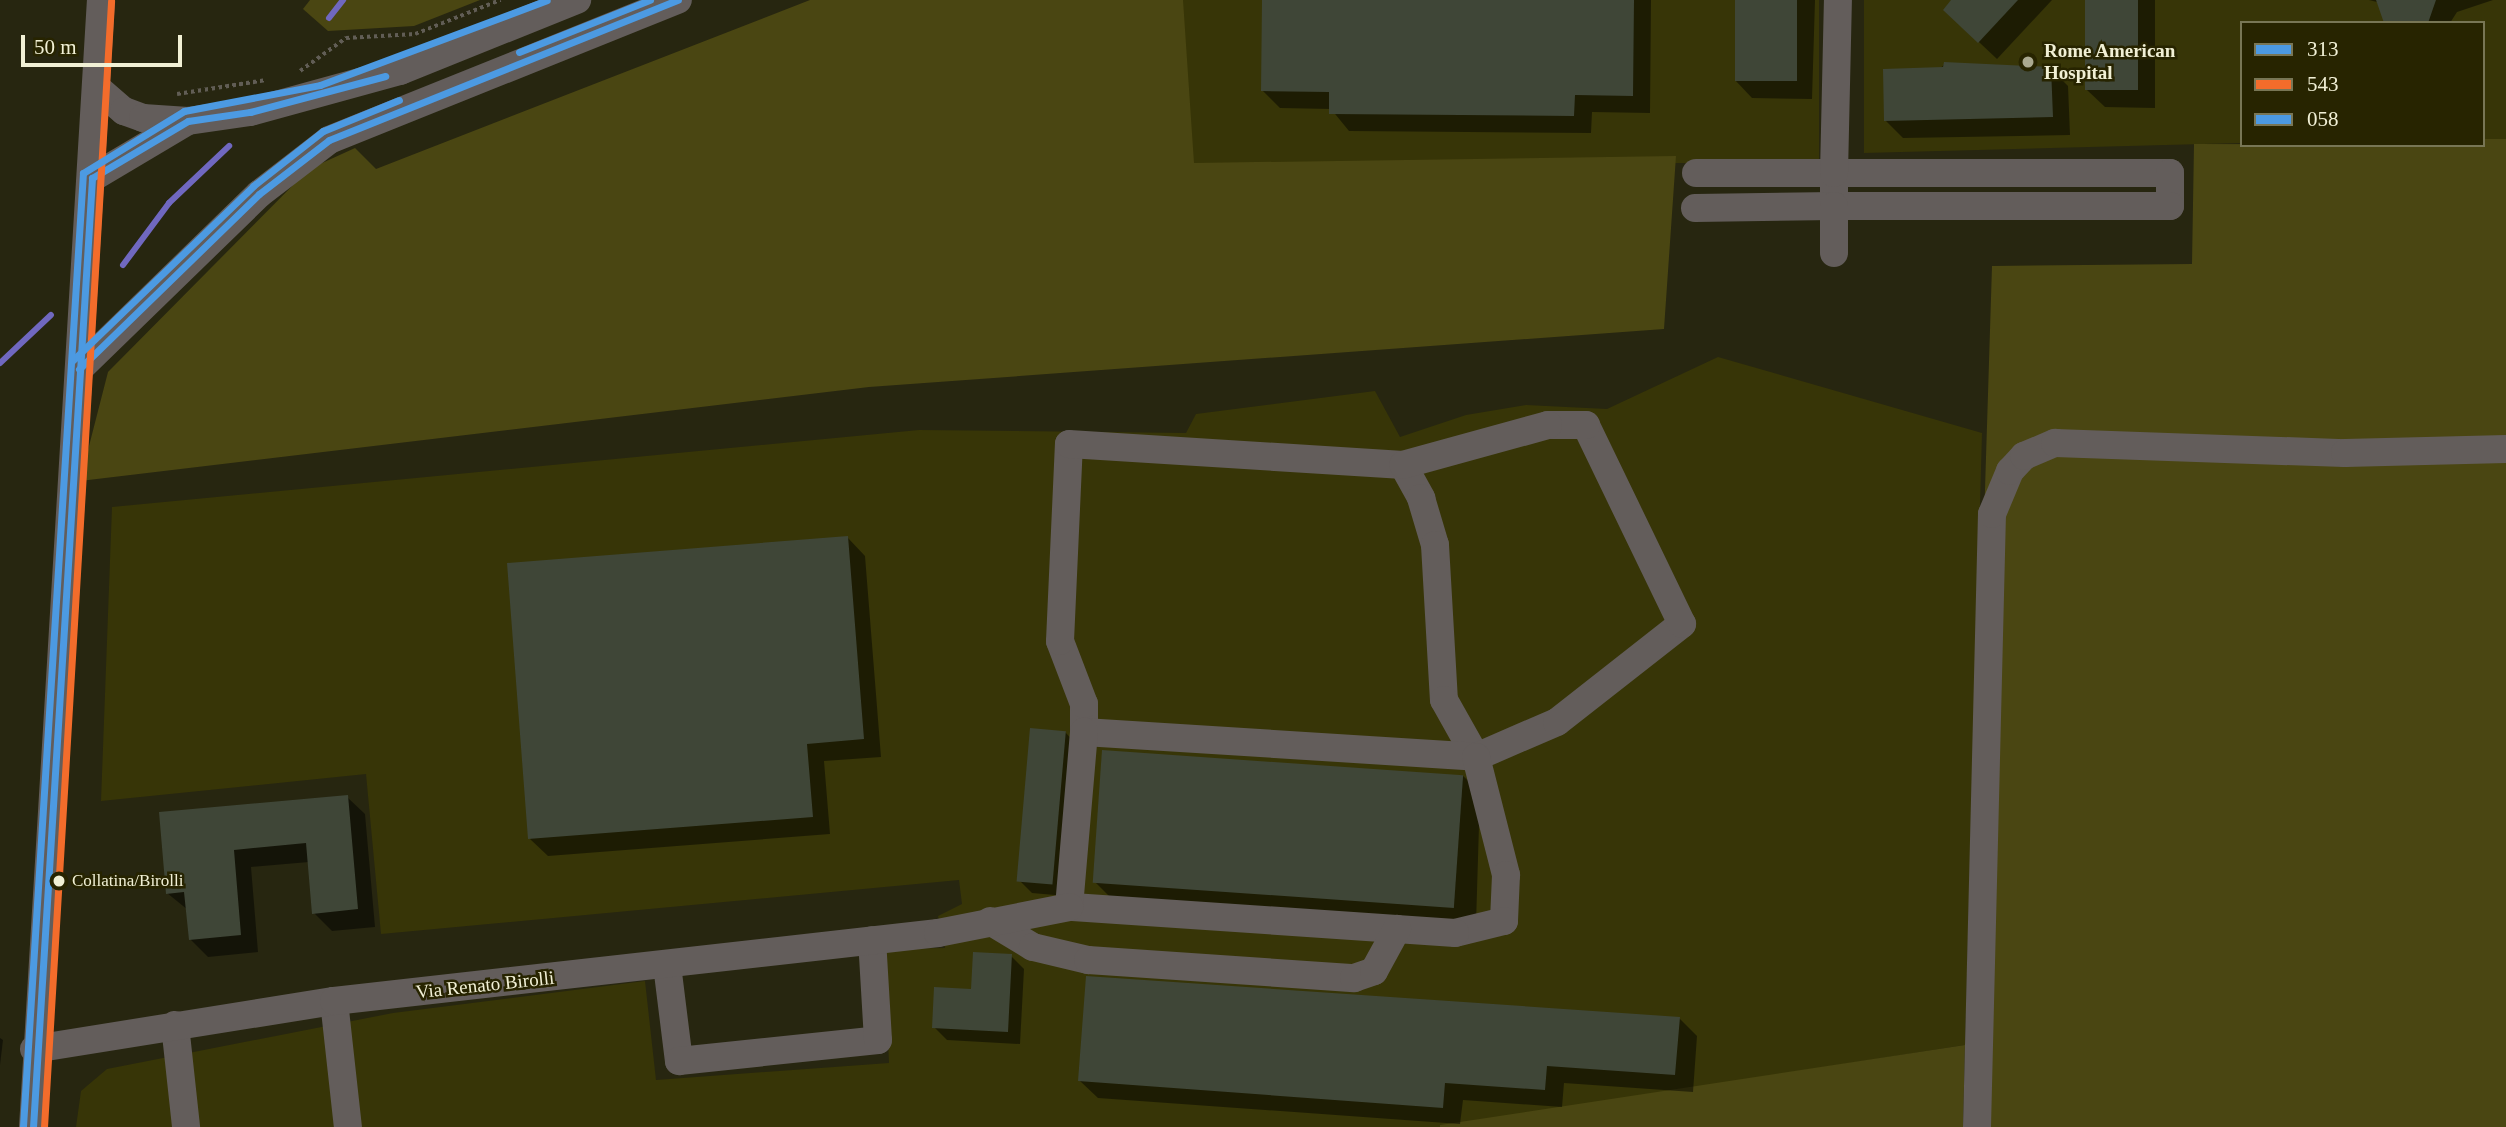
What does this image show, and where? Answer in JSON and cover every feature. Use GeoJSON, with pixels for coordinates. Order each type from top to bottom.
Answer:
{"type":"FeatureCollection","features":[{"type":"Feature","properties":{"kind":"street"},"geometry":{"type":"LineString","coordinates":[[33,1127],[34,1049],[92,178],[101,0]]}},
{"type":"Feature","properties":{"kind":"street"},"geometry":{"type":"LineString","coordinates":[[96,87],[134,116],[188,121],[336,91],[577,0]]}},
{"type":"Feature","properties":{"kind":"street"},"geometry":{"type":"LineString","coordinates":[[79,369],[259,194],[329,140],[678,0]]}},
{"type":"Feature","properties":{"kind":"street"},"geometry":{"type":"LineString","coordinates":[[1835,253],[1838,0]]}},
{"type":"Feature","properties":{"kind":"street"},"geometry":{"type":"LineString","coordinates":[[92,178],[188,121]]}},
{"type":"Feature","properties":{"kind":"street"},"geometry":{"type":"LineString","coordinates":[[1695,208],[2170,206],[2170,173],[1696,173]]}},
{"type":"Feature","properties":{"kind":"street"},"geometry":{"type":"LineString","coordinates":[[1069,907],[1084,704],[1060,641],[1069,444],[1403,465],[1548,425],[1586,425],[1682,624],[1557,722],[1476,757],[1084,732]]}},
{"type":"Feature","properties":{"kind":"street"},"geometry":{"type":"LineString","coordinates":[[1977,1127],[1992,514],[2010,471],[2030,452],[2056,443],[2344,453],[2506,449]]}},
{"type":"Feature","properties":{"kind":"street"},"geometry":{"type":"LineString","coordinates":[[1403,465],[1435,545],[1444,700],[1476,757]]}},
{"type":"Feature","properties":{"kind":"street","name":"Via Renato Birolli"},"geometry":{"type":"LineString","coordinates":[[34,1049],[334,1001],[938,933],[1069,907],[1455,933],[1504,921],[1506,875],[1476,757]]}},
{"type":"Feature","properties":{"kind":"street"},"geometry":{"type":"LineString","coordinates":[[990,921],[1033,947],[1088,960],[1354,978],[1374,971],[1397,929]]}},
{"type":"Feature","properties":{"kind":"street"},"geometry":{"type":"LineString","coordinates":[[667,965],[679,1061],[878,1040],[872,940]]}},
{"type":"Feature","properties":{"kind":"street"},"geometry":{"type":"LineString","coordinates":[[334,1001],[348,1127]]}},
{"type":"Feature","properties":{"kind":"street"},"geometry":{"type":"LineString","coordinates":[[175,1026],[186,1127]]}},
{"type":"Feature","properties":{"kind":"path"},"geometry":{"type":"LineString","coordinates":[[293,75],[346,38],[415,34],[500,0]]}},
{"type":"Feature","properties":{"kind":"path"},"geometry":{"type":"LineString","coordinates":[[164,96],[270,79]]}},
{"type":"Feature","properties":{"kind":"shaded area"},"geometry":{"type":"Polygon","coordinates":[[[310,0],[480,0],[414,26],[328,31],[303,9],[310,0]]]}},
{"type":"Feature","properties":{"kind":"shaded area"},"geometry":{"type":"Polygon","coordinates":[[[810,0],[1183,0],[1194,163],[1676,156],[1664,329],[869,387],[80,481],[108,372],[309,169],[355,148],[376,169],[810,0]]]}},
{"type":"Feature","properties":{"kind":"shaded area"},"geometry":{"type":"Polygon","coordinates":[[[1183,0],[1819,0],[1819,163],[1183,163],[1183,0]]]}},
{"type":"Feature","properties":{"kind":"shaded area","name":"Rome American Hospital"},"geometry":{"type":"Polygon","coordinates":[[[1864,0],[2506,0],[2506,139],[2485,139],[2485,21],[2240,21],[2240,143],[1864,153],[1864,0]]]}},
{"type":"Feature","properties":{"kind":"shaded area"},"geometry":{"type":"Polygon","coordinates":[[[2485,139],[2506,139],[2506,1127],[1965,1127],[1992,266],[2192,264],[2194,144],[2240,144],[2240,147],[2485,147],[2485,139]]]}},
{"type":"Feature","properties":{"kind":"shaded area"},"geometry":{"type":"Polygon","coordinates":[[[1718,357],[1982,433],[1965,1045],[1440,1127],[76,1127],[81,1091],[107,1069],[393,1013],[645,981],[656,1080],[889,1063],[884,949],[945,948],[938,916],[962,904],[959,880],[381,934],[366,774],[101,801],[112,507],[919,430],[1186,433],[1196,414],[1375,391],[1400,437],[1466,415],[1526,405],[1607,409],[1718,357]]]}},
{"type":"Feature","properties":{"kind":"shaded area"},"geometry":{"type":"Polygon","coordinates":[[[1965,1045],[1963,1127],[1440,1127],[1440,1125],[1965,1045]]]}},
{"type":"Feature","properties":{"kind":"building"},"geometry":{"type":"Polygon","coordinates":[[[1262,0],[1634,0],[1633,96],[1575,95],[1574,116],[1329,114],[1329,92],[1261,91],[1262,0]]]}},
{"type":"Feature","properties":{"kind":"building"},"geometry":{"type":"Polygon","coordinates":[[[1735,0],[1797,0],[1797,81],[1735,81],[1735,0]]]}},
{"type":"Feature","properties":{"kind":"building"},"geometry":{"type":"Polygon","coordinates":[[[1951,0],[2018,0],[1978,43],[1943,10],[1951,0]]]}},
{"type":"Feature","properties":{"kind":"building"},"geometry":{"type":"Polygon","coordinates":[[[2085,0],[2138,0],[2138,90],[2085,90],[2085,0]]]}},
{"type":"Feature","properties":{"kind":"building"},"geometry":{"type":"Polygon","coordinates":[[[2376,0],[2436,0],[2429,21],[2383,21],[2376,0]]]}},
{"type":"Feature","properties":{"kind":"building"},"geometry":{"type":"Polygon","coordinates":[[[1944,62],[2051,67],[2053,117],[1884,121],[1883,69],[1943,67],[1944,62]]]}},
{"type":"Feature","properties":{"kind":"building"},"geometry":{"type":"Polygon","coordinates":[[[848,536],[864,739],[807,744],[813,817],[528,839],[507,563],[848,536]]]}},
{"type":"Feature","properties":{"kind":"building"},"geometry":{"type":"Polygon","coordinates":[[[1030,728],[1066,731],[1052,885],[1017,881],[1030,728]]]}},
{"type":"Feature","properties":{"kind":"building"},"geometry":{"type":"Polygon","coordinates":[[[1102,750],[1463,775],[1454,908],[1093,883],[1102,750]]]}},
{"type":"Feature","properties":{"kind":"building"},"geometry":{"type":"Polygon","coordinates":[[[348,795],[358,909],[312,914],[306,843],[234,850],[241,935],[189,940],[184,892],[166,894],[159,812],[348,795]]]}},
{"type":"Feature","properties":{"kind":"building"},"geometry":{"type":"Polygon","coordinates":[[[973,952],[1012,954],[1008,1032],[932,1028],[934,987],[971,989],[973,952]]]}},
{"type":"Feature","properties":{"kind":"building"},"geometry":{"type":"Polygon","coordinates":[[[1086,976],[1680,1017],[1675,1075],[1547,1066],[1545,1090],[1445,1083],[1443,1108],[1078,1081],[1086,976]]]}},
{"type":"Feature","properties":{"kind":"waterway"},"geometry":{"type":"LineString","coordinates":[[329,18],[343,0]]}},
{"type":"Feature","properties":{"kind":"waterway"},"geometry":{"type":"LineString","coordinates":[[123,265],[169,203],[229,146]]}},
{"type":"Feature","properties":{"kind":"waterway"},"geometry":{"type":"LineString","coordinates":[[0,363],[51,315]]}},
{"type":"Feature","properties":{"kind":"transit line","name":"058"},"geometry":{"type":"LineString","coordinates":[[23,1126],[83,173],[184,111],[320,85],[547,0]]}},
{"type":"Feature","properties":{"kind":"transit line","name":"058"},"geometry":{"type":"LineString","coordinates":[[519,52],[650,0]]}},
{"type":"Feature","properties":{"kind":"transit line","name":"313"},"geometry":{"type":"LineString","coordinates":[[79,369],[259,194],[329,140],[678,0]]}},
{"type":"Feature","properties":{"kind":"transit line","name":"543"},"geometry":{"type":"LineString","coordinates":[[44,1127],[111,1]]}},
{"type":"Feature","properties":{"kind":"transit line","name":"313"},"geometry":{"type":"LineString","coordinates":[[92,178],[188,121],[250,112],[385,76]]}},
{"type":"Feature","properties":{"kind":"transit line","name":"058"},"geometry":{"type":"LineString","coordinates":[[72,361],[253,186],[323,131],[399,100]]}},
{"type":"Feature","properties":{"kind":"transit line","name":"313"},"geometry":{"type":"LineString","coordinates":[[33,1127],[92,178]]}},
{"type":"Feature","properties":{"kind":"place","name":"Rome American Hospital"},"geometry":{"type":"Point","coordinates":[2028,62]}},
{"type":"Feature","properties":{"kind":"place","name":"Collatina/Birolli"},"geometry":{"type":"Point","coordinates":[59,881]}}]}
